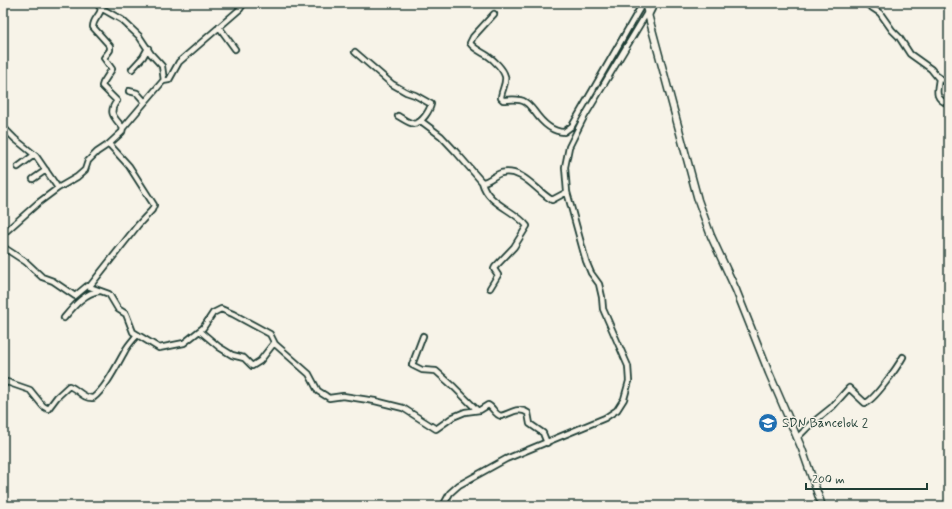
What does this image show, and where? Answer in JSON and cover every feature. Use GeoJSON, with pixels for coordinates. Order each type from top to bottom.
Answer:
{"type":"FeatureCollection","features":[{"type":"Feature","properties":{"kind":"street"},"geometry":{"type":"LineString","coordinates":[[97,3],[101,8],[122,20],[132,29],[162,66],[164,81]]}},
{"type":"Feature","properties":{"kind":"street"},"geometry":{"type":"LineString","coordinates":[[3,234],[38,203],[85,170],[88,162],[97,152],[109,144],[122,132],[123,128],[145,102],[164,81],[169,80],[179,62],[240,9],[244,3]]}},
{"type":"Feature","properties":{"kind":"street"},"geometry":{"type":"LineString","coordinates":[[494,14],[473,37],[470,43],[473,47],[490,57],[504,75],[505,83],[501,98],[503,100],[524,101],[528,103],[537,116],[548,127],[564,132],[572,126],[646,8],[655,3]]}},
{"type":"Feature","properties":{"kind":"street"},"geometry":{"type":"LineString","coordinates":[[865,3],[880,13],[892,30],[904,43],[910,54],[949,84]]}},
{"type":"Feature","properties":{"kind":"street"},"geometry":{"type":"LineString","coordinates":[[101,8],[100,13],[93,23],[93,27],[110,46],[110,50],[104,58],[112,69],[102,86],[117,101],[113,106],[113,113],[123,128]]}},
{"type":"Feature","properties":{"kind":"street"},"geometry":{"type":"LineString","coordinates":[[444,506],[450,493],[459,485],[506,459],[546,441],[605,418],[614,412],[624,399],[629,381],[628,366],[603,309],[599,284],[589,268],[566,193],[565,167],[569,147],[573,138],[626,47],[646,8]]}},
{"type":"Feature","properties":{"kind":"street"},"geometry":{"type":"LineString","coordinates":[[646,8],[698,200],[711,236],[740,300],[797,438],[822,506]]}},
{"type":"Feature","properties":{"kind":"street"},"geometry":{"type":"LineString","coordinates":[[219,27],[235,49]]}},
{"type":"Feature","properties":{"kind":"street"},"geometry":{"type":"LineString","coordinates":[[132,70],[143,57],[148,48]]}},
{"type":"Feature","properties":{"kind":"street"},"geometry":{"type":"LineString","coordinates":[[355,52],[392,84],[430,103],[431,107],[421,121],[414,124],[398,116]]}},
{"type":"Feature","properties":{"kind":"street"},"geometry":{"type":"LineString","coordinates":[[937,76],[939,79],[936,88],[938,96],[941,100],[949,104]]}},
{"type":"Feature","properties":{"kind":"street"},"geometry":{"type":"LineString","coordinates":[[129,91],[137,93],[145,102]]}},
{"type":"Feature","properties":{"kind":"street"},"geometry":{"type":"LineString","coordinates":[[421,121],[441,136],[456,152],[482,182],[484,190],[490,197],[527,226],[512,250],[495,267],[494,269],[498,275],[490,288]]}},
{"type":"Feature","properties":{"kind":"street"},"geometry":{"type":"LineString","coordinates":[[3,127],[34,155],[58,188]]}},
{"type":"Feature","properties":{"kind":"street"},"geometry":{"type":"LineString","coordinates":[[90,286],[154,207],[153,202],[129,166],[109,144]]}},
{"type":"Feature","properties":{"kind":"street"},"geometry":{"type":"LineString","coordinates":[[18,167],[34,155]]}},
{"type":"Feature","properties":{"kind":"street"},"geometry":{"type":"LineString","coordinates":[[33,179],[46,170]]}},
{"type":"Feature","properties":{"kind":"street"},"geometry":{"type":"LineString","coordinates":[[482,182],[486,182],[502,173],[513,173],[527,179],[551,200],[554,200],[566,193]]}},
{"type":"Feature","properties":{"kind":"street"},"geometry":{"type":"LineString","coordinates":[[3,247],[26,262],[42,277],[53,281],[75,296],[84,287],[90,286],[103,291],[110,296],[118,309],[126,314],[132,331],[137,336],[159,348],[184,344],[206,325],[212,313],[221,309],[270,334],[274,343],[309,374],[318,391],[330,398],[343,396],[375,401],[403,408],[436,429],[449,419],[480,410],[485,406],[489,406],[499,416],[512,411],[524,411],[528,414],[530,424],[540,431],[546,441]]}},
{"type":"Feature","properties":{"kind":"street"},"geometry":{"type":"LineString","coordinates":[[64,318],[84,298],[96,292],[103,291]]}},
{"type":"Feature","properties":{"kind":"street"},"geometry":{"type":"LineString","coordinates":[[200,331],[219,347],[232,355],[244,358],[252,366],[260,361],[274,343]]}},
{"type":"Feature","properties":{"kind":"street"},"geometry":{"type":"LineString","coordinates":[[3,385],[7,382],[30,390],[43,406],[48,409],[57,397],[69,386],[73,387],[87,397],[93,398],[98,394],[113,374],[125,351],[137,336]]}},
{"type":"Feature","properties":{"kind":"street"},"geometry":{"type":"LineString","coordinates":[[423,336],[412,365],[422,370],[436,371],[477,410]]}},
{"type":"Feature","properties":{"kind":"street"},"geometry":{"type":"LineString","coordinates":[[797,438],[812,423],[832,407],[849,388],[865,403],[868,403],[876,396],[904,357]]}},
{"type":"Feature","properties":{"kind":"place","name":"SDN Bancelok 2"},"geometry":{"type":"Point","coordinates":[768,423]}}]}
